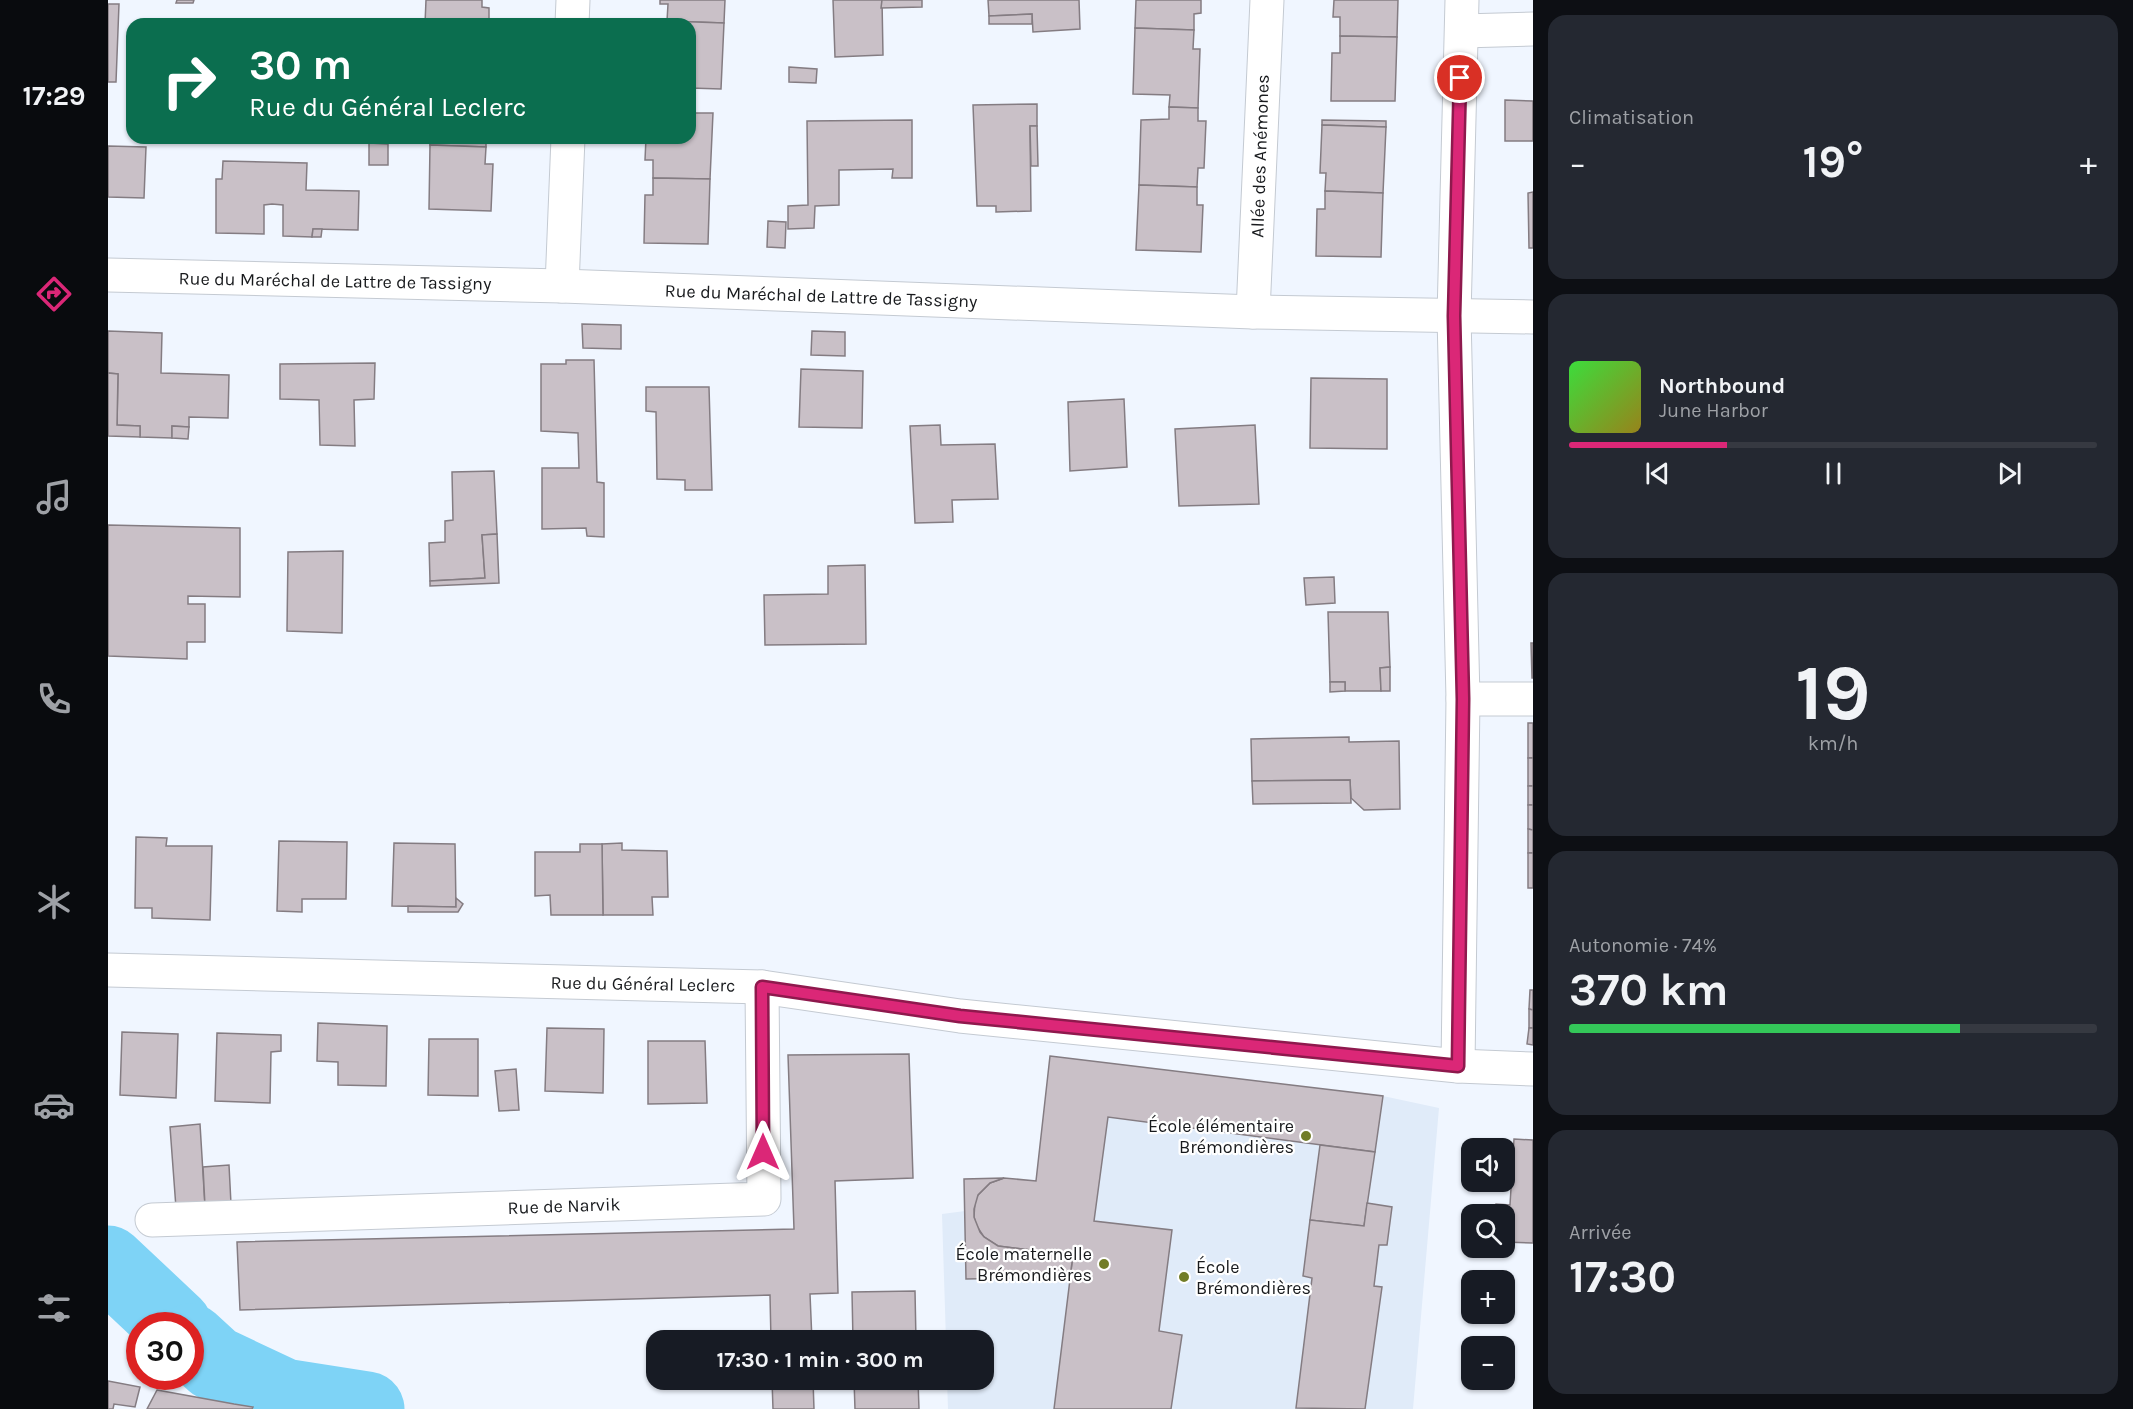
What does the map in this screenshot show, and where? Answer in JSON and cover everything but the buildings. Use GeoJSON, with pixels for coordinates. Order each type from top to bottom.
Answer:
{"type":"FeatureCollection","features":[{"type":"Feature","properties":{"kind":"street"},"geometry":{"type":"LineString","coordinates":[[572,18],[573,0]]}},
{"type":"Feature","properties":{"kind":"street","name":"Allée des Anémones"},"geometry":{"type":"LineString","coordinates":[[1253,312],[1267,0]]}},
{"type":"Feature","properties":{"kind":"street"},"geometry":{"type":"LineString","coordinates":[[1458,1066],[1463,699],[1454,316],[1462,15],[1533,29]]}},
{"type":"Feature","properties":{"kind":"street"},"geometry":{"type":"LineString","coordinates":[[562,286],[568,144]]}},
{"type":"Feature","properties":{"kind":"street","name":"Rue du Maréchal de Lattre de Tassigny"},"geometry":{"type":"LineString","coordinates":[[108,275],[562,286],[1253,312],[1533,318]]}},
{"type":"Feature","properties":{"kind":"street"},"geometry":{"type":"LineString","coordinates":[[1463,699],[1533,699]]}},
{"type":"Feature","properties":{"kind":"street","name":"Rue du Général Leclerc"},"geometry":{"type":"LineString","coordinates":[[108,970],[762,987],[960,1016],[1458,1066],[1533,1069]]}},
{"type":"Feature","properties":{"kind":"street","name":"Rue de Narvik"},"geometry":{"type":"LineString","coordinates":[[152,1220],[764,1199],[762,987]]}},
{"type":"Feature","properties":{"kind":"shaded area","name":"École Brémondières"},"geometry":{"type":"Polygon","coordinates":[[[1050,1056],[1383,1096],[1439,1108],[1413,1409],[948,1409],[947,1390],[994,1390],[994,1330],[946,1330],[942,1214],[965,1211],[964,1179],[1036,1180],[1050,1056]]]}},
{"type":"Feature","properties":{"kind":"waterway"},"geometry":{"type":"LineString","coordinates":[[108,1263],[160,1312]]}},
{"type":"Feature","properties":{"kind":"waterway"},"geometry":{"type":"LineString","coordinates":[[204,1354],[214,1363],[284,1396],[367,1409]]}},
{"type":"Feature","properties":{"kind":"place","name":"École élémentaire Brémondières"},"geometry":{"type":"Point","coordinates":[1306,1136]}},
{"type":"Feature","properties":{"kind":"place","name":"École maternelle Brémondières"},"geometry":{"type":"Point","coordinates":[1104,1264]}},
{"type":"Feature","properties":{"kind":"place","name":"École Brémondières"},"geometry":{"type":"Point","coordinates":[1184,1277]}},
{"type":"Feature","properties":{"kind":"route"},"geometry":{"type":"LineString","coordinates":[[763,1152],[762,987],[960,1016],[1458,1066],[1463,699],[1454,316],[1460,78]]}}]}
